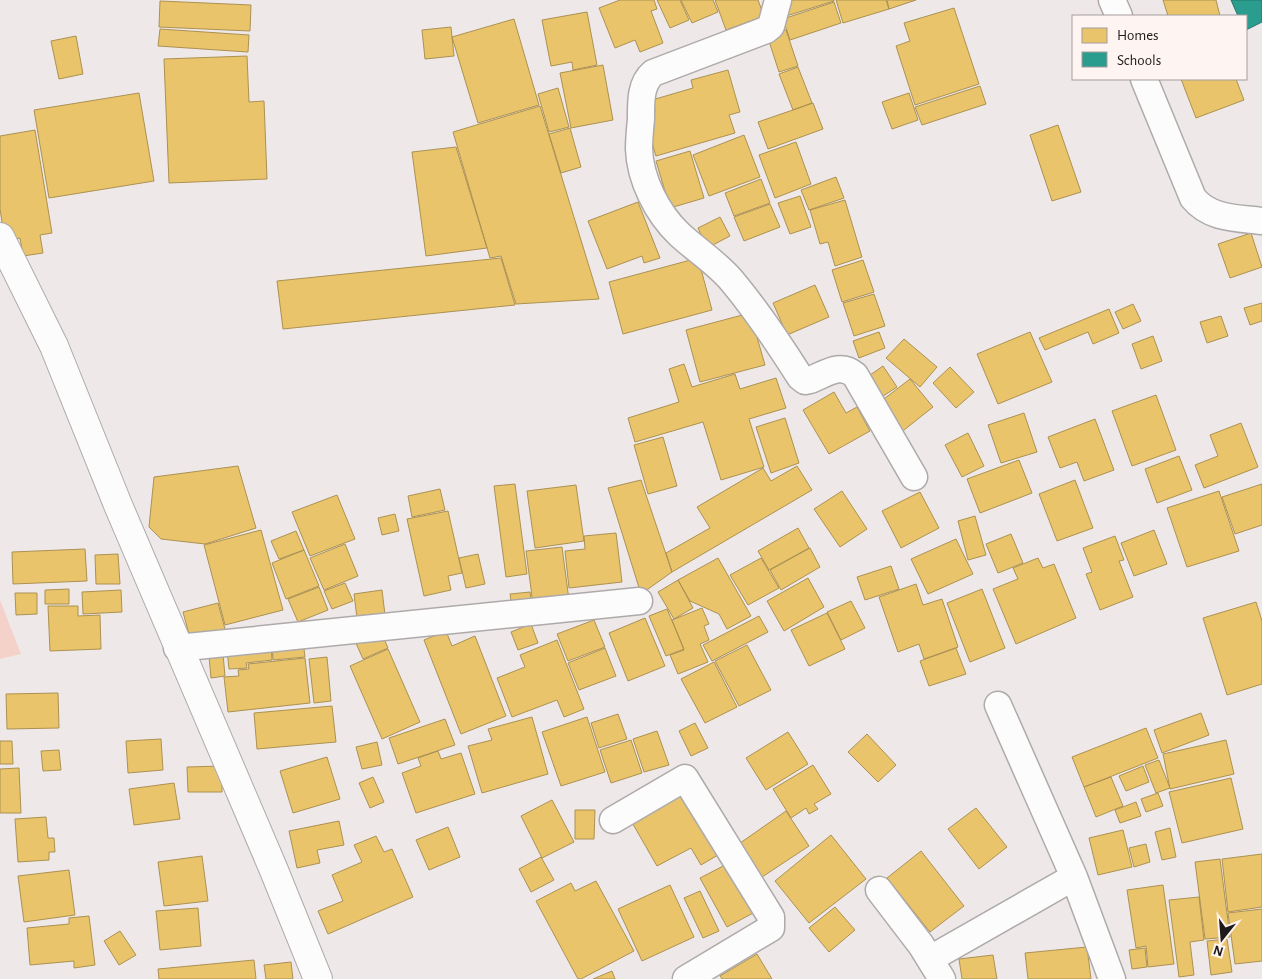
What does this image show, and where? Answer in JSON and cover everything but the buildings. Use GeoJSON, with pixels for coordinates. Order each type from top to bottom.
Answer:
{"type":"FeatureCollection","features":[{"type":"Feature","properties":{"kind":"street"},"geometry":{"type":"LineString","coordinates":[[778,0],[771,26],[766,30],[653,73],[648,77],[644,87],[642,102],[639,150],[643,172],[651,194],[662,214],[677,232],[730,279],[760,315],[800,378],[805,381],[810,380],[840,368],[848,369],[855,375],[914,477]]}},
{"type":"Feature","properties":{"kind":"street"},"geometry":{"type":"LineString","coordinates":[[1112,0],[1119,15]]}},
{"type":"Feature","properties":{"kind":"street"},"geometry":{"type":"LineString","coordinates":[[1144,80],[1193,198],[1200,206],[1218,215],[1262,221]]}},
{"type":"Feature","properties":{"kind":"street"},"geometry":{"type":"LineString","coordinates":[[0,237],[54,346],[177,648],[273,868],[318,979]]}},
{"type":"Feature","properties":{"kind":"street"},"geometry":{"type":"LineString","coordinates":[[177,648],[639,601]]}},
{"type":"Feature","properties":{"kind":"street"},"geometry":{"type":"LineString","coordinates":[[998,705],[1074,876],[1112,979]]}},
{"type":"Feature","properties":{"kind":"street"},"geometry":{"type":"LineString","coordinates":[[613,820],[685,778],[771,917],[771,928],[686,979]]}},
{"type":"Feature","properties":{"kind":"street"},"geometry":{"type":"LineString","coordinates":[[879,890],[936,969],[1074,876]]}},
{"type":"Feature","properties":{"kind":"shaded area"},"geometry":{"type":"Polygon","coordinates":[[[0,600],[21,654],[0,659],[0,600]]]}}]}
